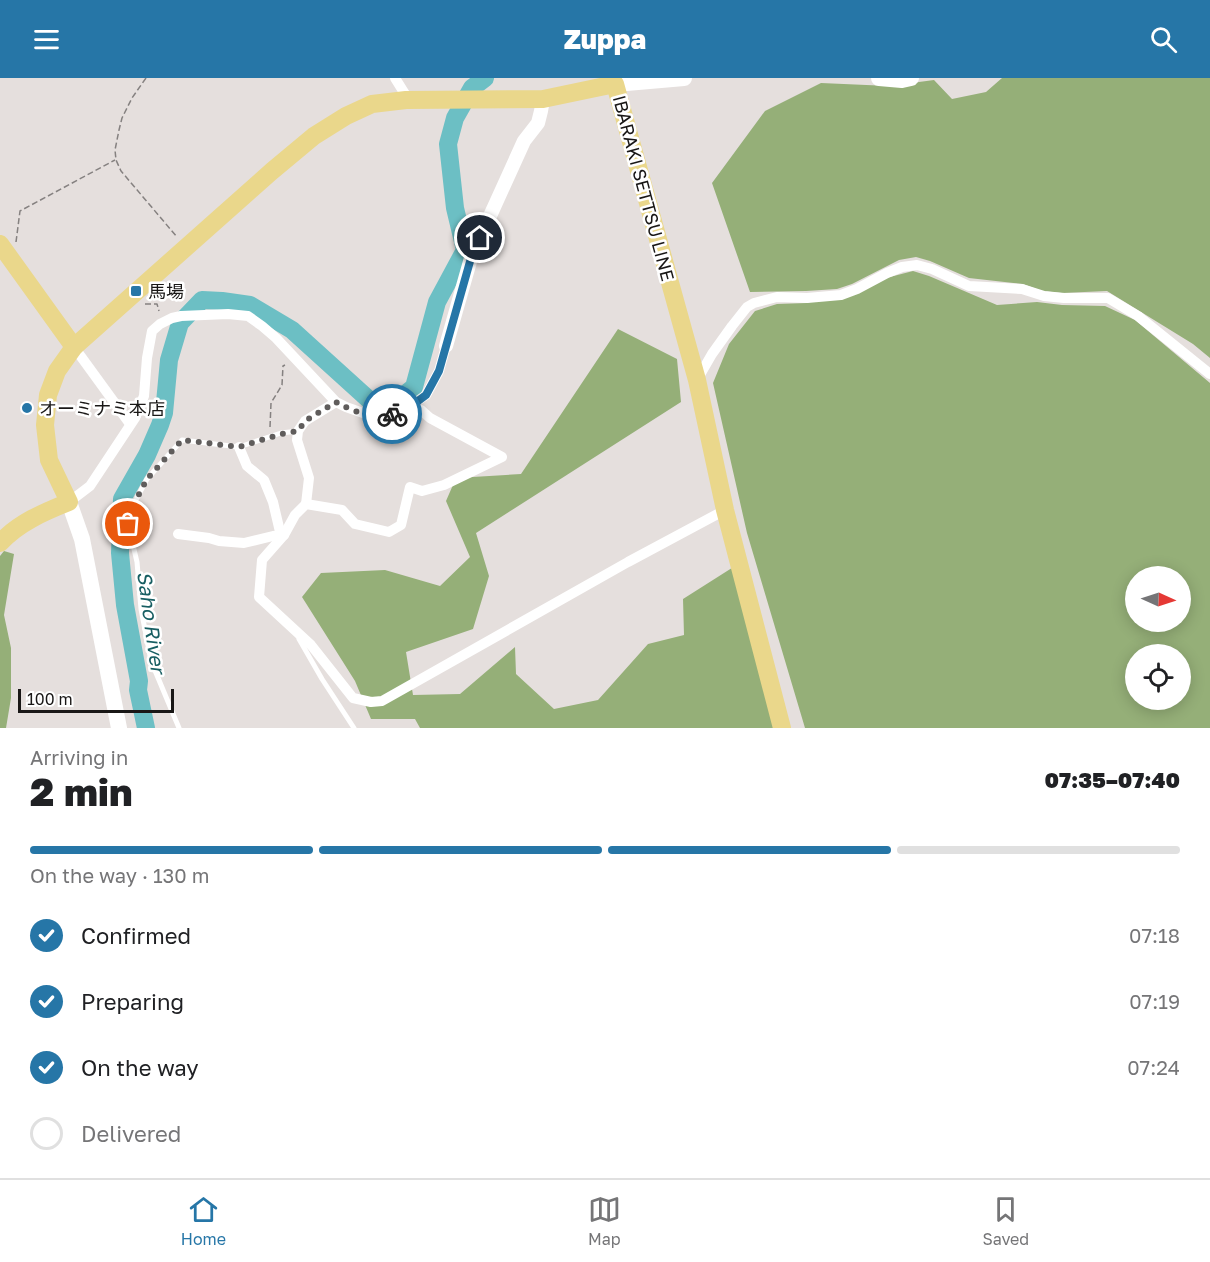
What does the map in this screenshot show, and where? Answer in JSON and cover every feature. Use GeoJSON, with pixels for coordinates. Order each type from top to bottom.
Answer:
{"type":"FeatureCollection","features":[{"type":"Feature","properties":{"kind":"main road"},"geometry":{"type":"LineString","coordinates":[[615,84],[684,78]]}},
{"type":"Feature","properties":{"kind":"main road"},"geometry":{"type":"LineString","coordinates":[[879,78],[902,80],[911,78]]}},
{"type":"Feature","properties":{"kind":"main road","name":"IBARAKI SETTSU LINE"},"geometry":{"type":"LineString","coordinates":[[69,502],[49,460],[45,425],[48,395],[57,371],[74,347],[263,178],[314,136],[346,116],[372,104],[406,100],[543,99],[615,84],[697,380],[725,510],[782,728]]}},
{"type":"Feature","properties":{"kind":"main road"},"geometry":{"type":"LineString","coordinates":[[4,249],[74,347]]}},
{"type":"Feature","properties":{"kind":"main road"},"geometry":{"type":"LineString","coordinates":[[0,543],[34,517],[69,502],[82,538],[119,728]]}},
{"type":"Feature","properties":{"kind":"street"},"geometry":{"type":"LineString","coordinates":[[395,78],[406,100]]}},
{"type":"Feature","properties":{"kind":"street"},"geometry":{"type":"LineString","coordinates":[[69,502],[90,486],[135,418],[144,396],[152,331],[172,318],[228,314],[248,316],[276,338],[336,402],[363,413],[385,417],[406,410],[426,395],[439,371],[471,258],[524,141],[538,123],[543,99]]}},
{"type":"Feature","properties":{"kind":"street"},"geometry":{"type":"LineString","coordinates":[[697,380],[732,326],[747,307],[754,303],[777,297],[807,298],[841,295],[902,267],[917,266],[932,269],[969,286],[1022,290],[1064,298],[1108,298],[1138,316],[1210,374]]}},
{"type":"Feature","properties":{"kind":"street"},"geometry":{"type":"LineString","coordinates":[[74,347],[130,424]]}},
{"type":"Feature","properties":{"kind":"street"},"geometry":{"type":"LineString","coordinates":[[336,402],[305,421],[298,431],[297,440],[309,478],[306,504],[295,515],[262,560],[259,597],[311,645],[353,698],[371,702],[382,701],[725,510]]}},
{"type":"Feature","properties":{"kind":"street"},"geometry":{"type":"LineString","coordinates":[[306,504],[342,510],[355,524],[389,532],[401,525],[410,487],[422,491],[444,485],[502,457],[412,406]]}},
{"type":"Feature","properties":{"kind":"street"},"geometry":{"type":"LineString","coordinates":[[239,447],[247,466],[264,480],[282,535]]}},
{"type":"Feature","properties":{"kind":"street"},"geometry":{"type":"LineString","coordinates":[[178,534],[244,543],[282,535]]}},
{"type":"Feature","properties":{"kind":"lane"},"geometry":{"type":"LineString","coordinates":[[179,728],[151,661],[141,609],[137,562],[128,524],[129,513],[147,479],[182,440],[239,447],[298,431]]}},
{"type":"Feature","properties":{"kind":"lane"},"geometry":{"type":"LineString","coordinates":[[291,625],[354,728]]}},
{"type":"Feature","properties":{"kind":"path"},"geometry":{"type":"LineString","coordinates":[[146,78],[122,118],[115,150],[116,160],[121,171],[186,246]]}},
{"type":"Feature","properties":{"kind":"path"},"geometry":{"type":"LineString","coordinates":[[4,249],[13,249],[20,210],[116,160]]}},
{"type":"Feature","properties":{"kind":"path"},"geometry":{"type":"LineString","coordinates":[[146,304],[157,304],[162,323]]}},
{"type":"Feature","properties":{"kind":"path"},"geometry":{"type":"LineString","coordinates":[[269,437],[271,403],[282,385],[282,366],[290,364],[294,358]]}},
{"type":"Feature","properties":{"kind":"green space"},"geometry":{"type":"Polygon","coordinates":[[[1002,78],[1210,78],[1210,358],[1193,344],[1107,291],[1062,293],[1042,291],[1023,284],[969,278],[916,257],[899,260],[852,284],[837,289],[750,292],[712,183],[765,111],[821,83],[889,86],[934,80],[952,99],[986,92],[1002,78]]]}},
{"type":"Feature","properties":{"kind":"green space"},"geometry":{"type":"Polygon","coordinates":[[[913,271],[997,305],[1037,302],[1105,306],[1135,320],[1210,383],[1210,728],[805,728],[747,533],[713,383],[729,344],[755,311],[777,304],[807,303],[913,271]]]}},
{"type":"Feature","properties":{"kind":"green space"},"geometry":{"type":"Polygon","coordinates":[[[618,329],[677,359],[681,402],[476,533],[489,576],[473,629],[406,652],[413,695],[460,694],[515,647],[516,674],[554,709],[598,700],[648,644],[684,635],[683,599],[735,566],[778,728],[420,728],[415,719],[371,719],[355,681],[302,597],[321,573],[385,570],[440,586],[470,557],[446,501],[456,478],[521,474],[618,329]]]}},
{"type":"Feature","properties":{"kind":"green space"},"geometry":{"type":"Polygon","coordinates":[[[4,551],[14,554],[4,615],[11,648],[11,698],[6,728],[0,728],[0,556],[4,551]]]}},
{"type":"Feature","properties":{"kind":"waterway","name":"Saho River"},"geometry":{"type":"LineString","coordinates":[[146,728],[125,605],[120,553],[122,499],[147,455],[164,413],[169,360],[180,323],[202,300],[250,305],[292,330],[377,407],[398,400],[414,387],[437,302],[465,250],[455,208],[448,144],[455,118],[472,88],[485,78]]}},
{"type":"Feature","properties":{"kind":"way so far"},"geometry":{"type":"LineString","coordinates":[[128,524],[129,513],[147,479],[182,440],[239,447],[298,431],[305,421],[336,402],[363,413],[385,417],[392,414]]}},
{"type":"Feature","properties":{"kind":"place","name":"馬場"},"geometry":{"type":"Point","coordinates":[136,291]}},
{"type":"Feature","properties":{"kind":"place","name":"オーミナミ本店"},"geometry":{"type":"Point","coordinates":[27,408]}},
{"type":"Feature","properties":{"kind":"route"},"geometry":{"type":"LineString","coordinates":[[392,414],[406,410],[426,395],[439,371],[471,258],[480,238]]}}]}
